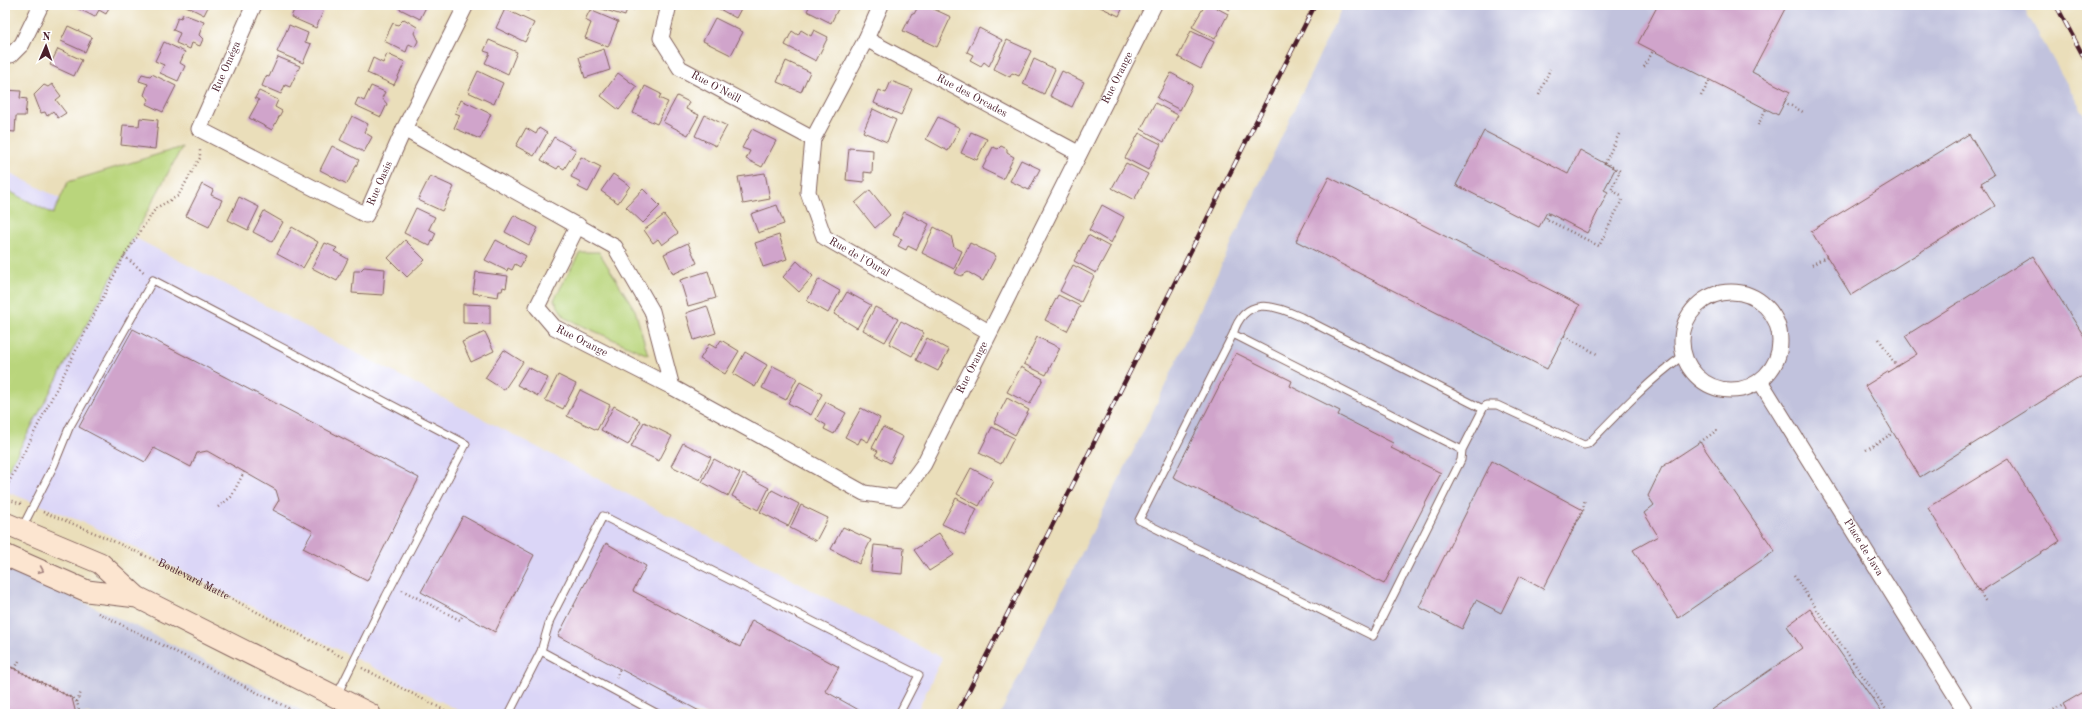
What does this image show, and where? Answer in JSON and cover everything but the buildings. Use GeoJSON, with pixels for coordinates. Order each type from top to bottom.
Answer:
{"type":"FeatureCollection","features":[{"type":"Feature","properties":{"kind":"main road"},"geometry":{"type":"LineString","coordinates":[[14,526],[100,563],[137,597],[370,714]]}},
{"type":"Feature","properties":{"kind":"main road"},"geometry":{"type":"LineString","coordinates":[[5,555],[87,591],[137,597]]}},
{"type":"Feature","properties":{"kind":"street"},"geometry":{"type":"LineString","coordinates":[[5,55],[12,55],[22,44],[41,5]]}},
{"type":"Feature","properties":{"kind":"street","name":"Rue Oméga"},"geometry":{"type":"LineString","coordinates":[[199,129],[254,5]]}},
{"type":"Feature","properties":{"kind":"street","name":"Rue Oasis"},"geometry":{"type":"LineString","coordinates":[[199,129],[366,215],[404,129],[466,5]]}},
{"type":"Feature","properties":{"kind":"street","name":"Rue O'Neill"},"geometry":{"type":"LineString","coordinates":[[669,5],[661,38],[680,68],[813,139]]}},
{"type":"Feature","properties":{"kind":"street","name":"Rue de l'Oural"},"geometry":{"type":"LineString","coordinates":[[881,5],[866,39],[813,139],[808,192],[824,237],[989,332]]}},
{"type":"Feature","properties":{"kind":"street","name":"Rue Orange"},"geometry":{"type":"LineString","coordinates":[[578,225],[537,307],[554,327],[672,387],[864,493],[899,498],[924,464],[1078,153],[1154,5]]}},
{"type":"Feature","properties":{"kind":"street","name":"Rue des Orcades"},"geometry":{"type":"LineString","coordinates":[[866,39],[1078,153]]}},
{"type":"Feature","properties":{"kind":"street"},"geometry":{"type":"LineString","coordinates":[[404,129],[616,247],[652,311],[672,387]]}},
{"type":"Feature","properties":{"kind":"street"},"geometry":{"type":"LineString","coordinates":[[1725,293],[1737,293],[1749,296],[1761,303],[1770,313],[1777,325],[1779,338],[1778,352],[1774,363],[1760,381],[1740,389],[1726,390],[1713,387],[1702,381],[1692,372],[1684,355],[1682,343],[1683,331],[1687,320],[1698,306],[1713,296],[1725,293]]}},
{"type":"Feature","properties":{"kind":"street","name":"Place de Java"},"geometry":{"type":"LineString","coordinates":[[1760,381],[1967,714]]}},
{"type":"Feature","properties":{"kind":"lane"},"geometry":{"type":"LineString","coordinates":[[14,526],[54,465],[69,428],[153,280],[466,444],[392,585],[336,697]]}},
{"type":"Feature","properties":{"kind":"lane"},"geometry":{"type":"LineString","coordinates":[[1483,409],[1301,317],[1275,307],[1255,307],[1249,310],[1240,320],[1139,520],[1373,636],[1461,460],[1462,450],[1483,409],[1488,405],[1497,405],[1579,444],[1588,444],[1617,412],[1658,374],[1684,355]]}},
{"type":"Feature","properties":{"kind":"lane"},"geometry":{"type":"LineString","coordinates":[[1233,334],[1462,450]]}},
{"type":"Feature","properties":{"kind":"lane"},"geometry":{"type":"LineString","coordinates":[[509,714],[540,651],[550,620],[603,516],[919,675],[899,714]]}},
{"type":"Feature","properties":{"kind":"lane"},"geometry":{"type":"LineString","coordinates":[[540,651],[658,714]]}},
{"type":"Feature","properties":{"kind":"path"},"geometry":{"type":"LineString","coordinates":[[1644,67],[1653,51]]}},
{"type":"Feature","properties":{"kind":"path"},"geometry":{"type":"LineString","coordinates":[[1540,95],[1550,68]]}},
{"type":"Feature","properties":{"kind":"path"},"geometry":{"type":"LineString","coordinates":[[1702,96],[1710,80]]}},
{"type":"Feature","properties":{"kind":"path"},"geometry":{"type":"LineString","coordinates":[[1784,102],[1805,113]]}},
{"type":"Feature","properties":{"kind":"path"},"geometry":{"type":"LineString","coordinates":[[1758,125],[1766,110]]}},
{"type":"Feature","properties":{"kind":"path"},"geometry":{"type":"LineString","coordinates":[[5,490],[124,256],[156,208],[178,196],[200,158],[199,129]]}},
{"type":"Feature","properties":{"kind":"path"},"geometry":{"type":"LineString","coordinates":[[1549,214],[1546,219],[1598,246],[1622,198],[1610,190],[1620,171],[1605,163],[1619,134]]}},
{"type":"Feature","properties":{"kind":"path"},"geometry":{"type":"LineString","coordinates":[[124,256],[153,280]]}},
{"type":"Feature","properties":{"kind":"path"},"geometry":{"type":"LineString","coordinates":[[1812,265],[1827,256]]}},
{"type":"Feature","properties":{"kind":"path"},"geometry":{"type":"LineString","coordinates":[[1564,336],[1597,354]]}},
{"type":"Feature","properties":{"kind":"path"},"geometry":{"type":"LineString","coordinates":[[1879,339],[1897,367]]}},
{"type":"Feature","properties":{"kind":"path"},"geometry":{"type":"LineString","coordinates":[[1700,442],[1719,428]]}},
{"type":"Feature","properties":{"kind":"path"},"geometry":{"type":"LineString","coordinates":[[1866,450],[1893,433]]}},
{"type":"Feature","properties":{"kind":"path"},"geometry":{"type":"LineString","coordinates":[[218,507],[231,497],[244,472]]}},
{"type":"Feature","properties":{"kind":"path"},"geometry":{"type":"LineString","coordinates":[[5,498],[21,504]]}},
{"type":"Feature","properties":{"kind":"path"},"geometry":{"type":"LineString","coordinates":[[1570,535],[1583,510],[1585,499]]}},
{"type":"Feature","properties":{"kind":"path","name":"Boulevard Matte"},"geometry":{"type":"LineString","coordinates":[[40,511],[136,550],[204,584],[343,658]]}},
{"type":"Feature","properties":{"kind":"path"},"geometry":{"type":"LineString","coordinates":[[1794,576],[1889,714]]}},
{"type":"Feature","properties":{"kind":"path"},"geometry":{"type":"LineString","coordinates":[[1974,583],[1986,602]]}},
{"type":"Feature","properties":{"kind":"path"},"geometry":{"type":"LineString","coordinates":[[392,585],[460,620],[463,614]]}},
{"type":"Feature","properties":{"kind":"path"},"geometry":{"type":"LineString","coordinates":[[95,611],[300,714]]}},
{"type":"Feature","properties":{"kind":"path"},"geometry":{"type":"LineString","coordinates":[[15,669],[19,661]]}},
{"type":"Feature","properties":{"kind":"path"},"geometry":{"type":"LineString","coordinates":[[5,664],[77,702]]}},
{"type":"Feature","properties":{"kind":"path"},"geometry":{"type":"LineString","coordinates":[[366,670],[452,714]]}},
{"type":"Feature","properties":{"kind":"path"},"geometry":{"type":"LineString","coordinates":[[80,714],[77,702],[81,692]]}},
{"type":"Feature","properties":{"kind":"path"},"geometry":{"type":"LineString","coordinates":[[1873,699],[1876,696]]}},
{"type":"Feature","properties":{"kind":"path"},"geometry":{"type":"LineString","coordinates":[[2047,714],[2063,704]]}},
{"type":"Feature","properties":{"kind":"shaded area"},"geometry":{"type":"Polygon","coordinates":[[[1343,5],[2022,5],[2087,119],[2087,714],[1000,714],[1148,422],[1343,5]]]}},
{"type":"Feature","properties":{"kind":"shaded area"},"geometry":{"type":"Polygon","coordinates":[[[5,170],[942,658],[916,714],[466,714],[90,525],[5,491],[5,170]]]}},
{"type":"Feature","properties":{"kind":"shaded area"},"geometry":{"type":"Polygon","coordinates":[[[5,566],[144,630],[308,714],[5,714],[5,566]]]}},
{"type":"Feature","properties":{"kind":"green space"},"geometry":{"type":"Polygon","coordinates":[[[182,147],[5,476],[5,189],[53,214],[68,182],[182,147]]]}},
{"type":"Feature","properties":{"kind":"green space"},"geometry":{"type":"Polygon","coordinates":[[[580,252],[599,252],[635,310],[648,355],[565,318],[554,300],[580,252]]]}},
{"type":"Feature","properties":{"kind":"railway"},"geometry":{"type":"LineString","coordinates":[[957,714],[1315,5]]}},
{"type":"Feature","properties":{"kind":"railway"},"geometry":{"type":"LineString","coordinates":[[2056,5],[2087,63]]}}]}
